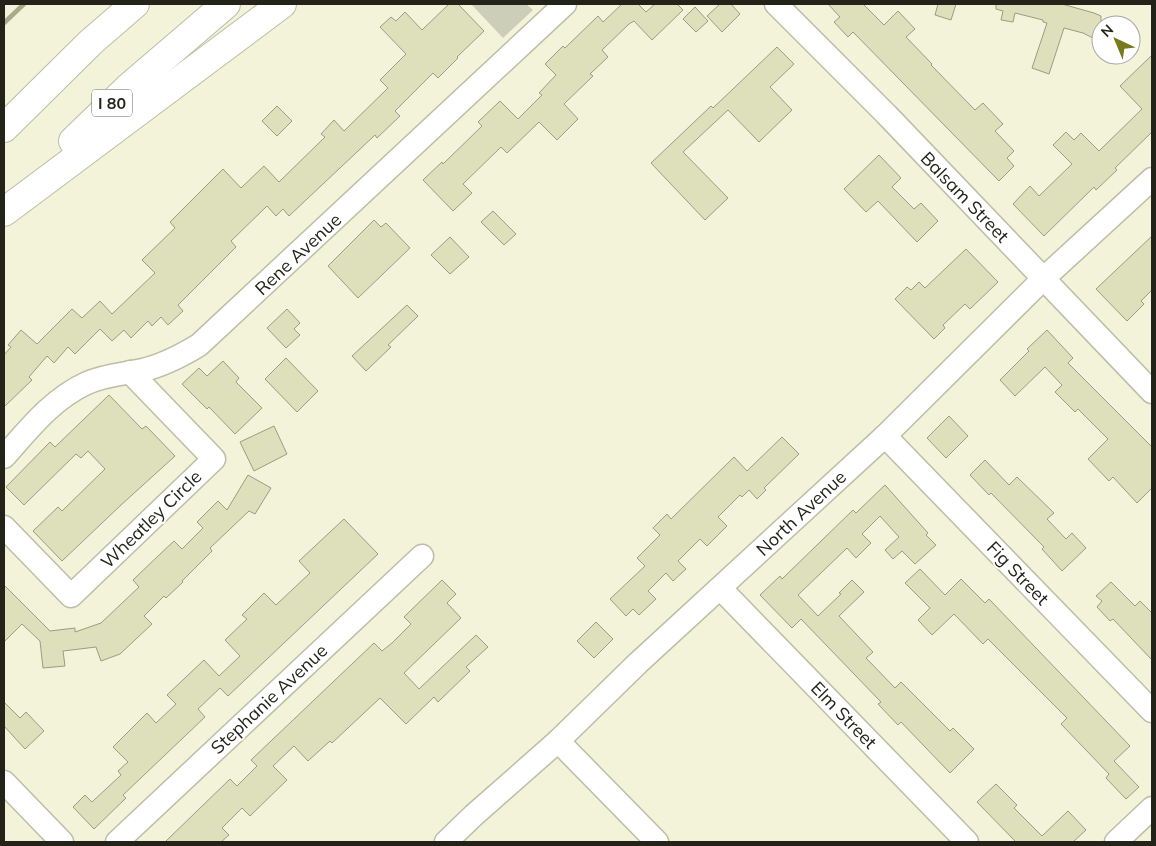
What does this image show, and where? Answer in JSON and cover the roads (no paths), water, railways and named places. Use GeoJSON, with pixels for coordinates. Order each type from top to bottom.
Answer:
{"type":"FeatureCollection","features":[{"type":"Feature","properties":{"kind":"highway"},"geometry":{"type":"LineString","coordinates":[[91,42],[112,4]]}},
{"type":"Feature","properties":{"kind":"highway"},"geometry":{"type":"LineString","coordinates":[[4,128],[91,42],[136,4]]}},
{"type":"Feature","properties":{"kind":"highway","name":"I 80"},"geometry":{"type":"LineString","coordinates":[[4,210],[128,88],[226,4]]}},
{"type":"Feature","properties":{"kind":"highway"},"geometry":{"type":"LineString","coordinates":[[4,210],[282,4]]}},
{"type":"Feature","properties":{"kind":"street","name":"Rene Avenue"},"geometry":{"type":"LineString","coordinates":[[4,457],[47,410],[66,394],[88,383],[111,375],[150,368],[177,358],[208,337],[565,4]]}},
{"type":"Feature","properties":{"kind":"street","name":"Balsam Street"},"geometry":{"type":"LineString","coordinates":[[776,4],[887,115],[1152,392]]}},
{"type":"Feature","properties":{"kind":"street","name":"North Avenue"},"geometry":{"type":"LineString","coordinates":[[446,842],[558,741],[638,663],[885,436],[1043,279],[1152,179]]}},
{"type":"Feature","properties":{"kind":"street","name":"Wheatley Circle"},"geometry":{"type":"LineString","coordinates":[[4,527],[71,596],[214,459],[130,372]]}},
{"type":"Feature","properties":{"kind":"street","name":"Fig Street"},"geometry":{"type":"LineString","coordinates":[[885,436],[1152,711]]}},
{"type":"Feature","properties":{"kind":"street","name":"Stephanie Avenue"},"geometry":{"type":"LineString","coordinates":[[117,842],[422,556]]}},
{"type":"Feature","properties":{"kind":"street","name":"Elm Street"},"geometry":{"type":"LineString","coordinates":[[720,588],[967,842]]}},
{"type":"Feature","properties":{"kind":"street"},"geometry":{"type":"LineString","coordinates":[[558,741],[657,842]]}},
{"type":"Feature","properties":{"kind":"street"},"geometry":{"type":"LineString","coordinates":[[4,782],[62,842]]}},
{"type":"Feature","properties":{"kind":"street"},"geometry":{"type":"LineString","coordinates":[[1116,842],[1152,808]]}},
{"type":"Feature","properties":{"kind":"waterway"},"geometry":{"type":"LineString","coordinates":[[4,23],[24,4]]}}]}
